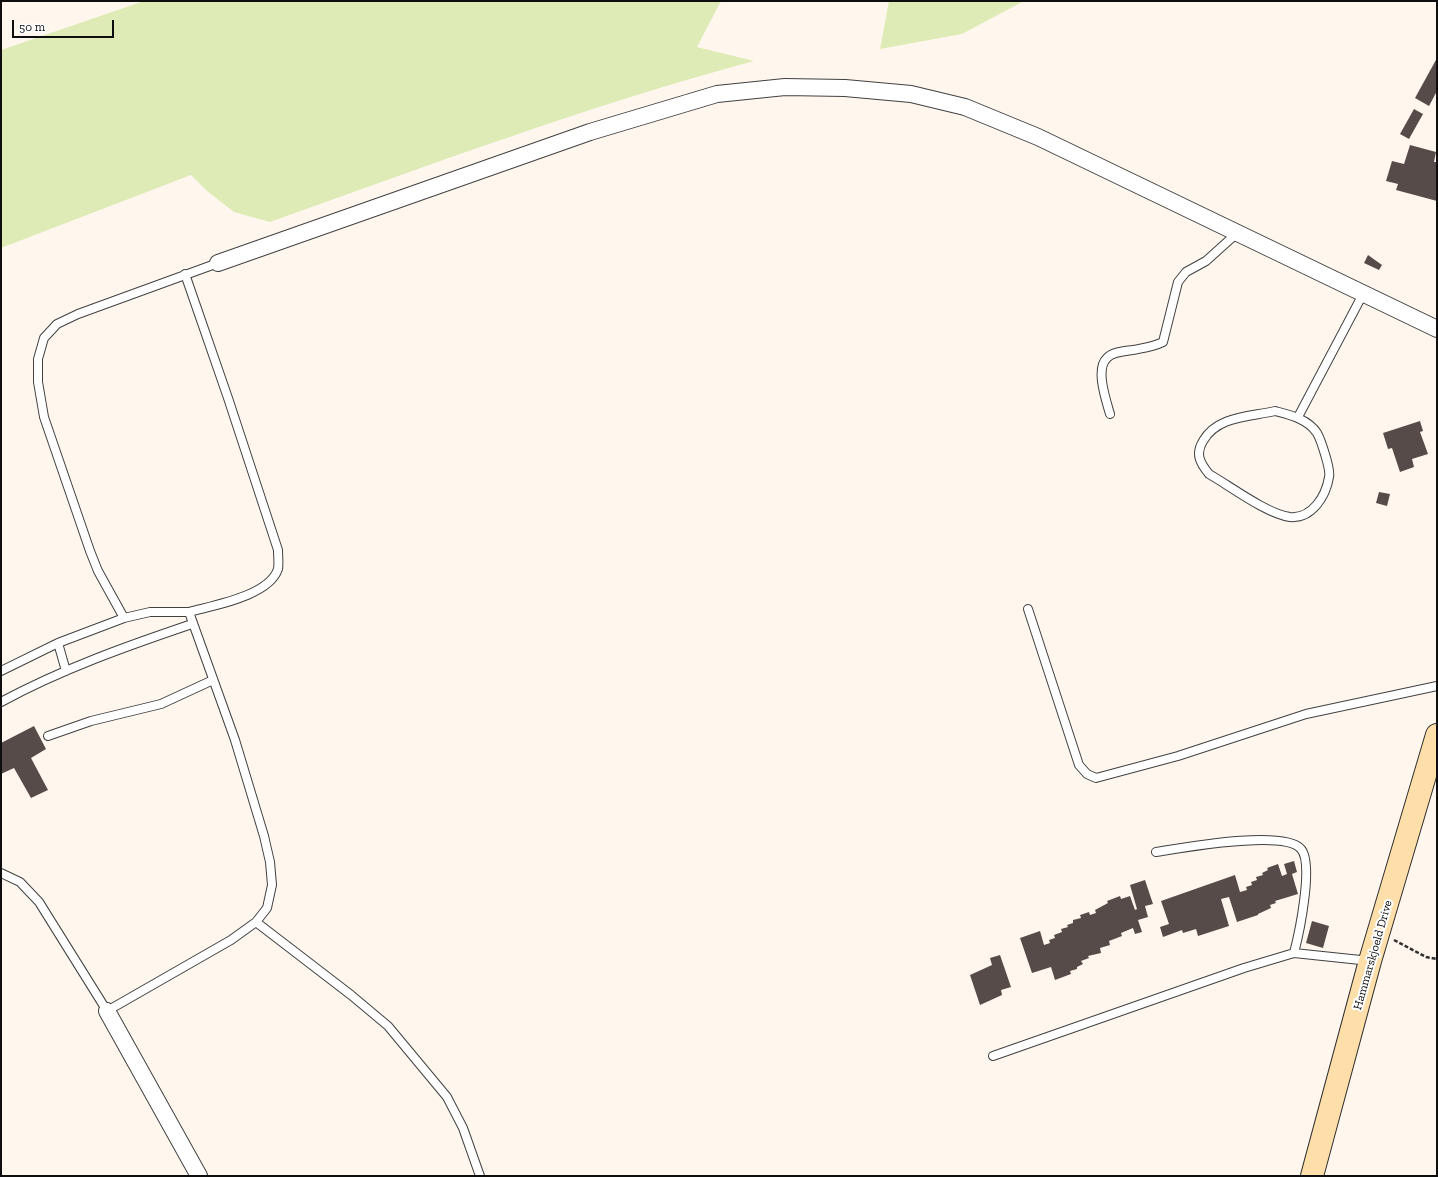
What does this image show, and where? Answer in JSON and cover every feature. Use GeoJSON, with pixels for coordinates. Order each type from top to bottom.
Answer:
{"type":"FeatureCollection","features":[{"type":"Feature","properties":{"kind":"main road","name":"Hammarskjoeld Drive"},"geometry":{"type":"LineString","coordinates":[[1312,1176],[1370,961],[1437,735]]}},
{"type":"Feature","properties":{"kind":"street"},"geometry":{"type":"LineString","coordinates":[[218,263],[598,130],[717,94],[785,86],[845,88],[911,94],[965,107],[1038,137],[1236,234],[1437,329]]}},
{"type":"Feature","properties":{"kind":"street"},"geometry":{"type":"LineString","coordinates":[[107,1011],[199,1176]]}},
{"type":"Feature","properties":{"kind":"lane"},"geometry":{"type":"LineString","coordinates":[[1110,414],[1101,373],[1102,365],[1107,357],[1119,352],[1155,346],[1163,342],[1178,282],[1186,272],[1215,254],[1236,234]]}},
{"type":"Feature","properties":{"kind":"lane"},"geometry":{"type":"LineString","coordinates":[[124,618],[98,571],[44,417],[38,382],[38,359],[44,338],[57,324],[78,314],[218,263]]}},
{"type":"Feature","properties":{"kind":"lane"},"geometry":{"type":"LineString","coordinates":[[1,671],[58,643],[124,618],[150,612],[189,612],[245,596],[268,583],[278,569],[278,550],[185,274]]}},
{"type":"Feature","properties":{"kind":"lane"},"geometry":{"type":"LineString","coordinates":[[1298,417],[1363,294]]}},
{"type":"Feature","properties":{"kind":"lane"},"geometry":{"type":"LineString","coordinates":[[1275,412],[1298,417],[1317,433],[1330,476],[1324,493],[1313,510],[1301,516],[1292,517],[1278,514],[1209,474],[1201,464],[1198,449],[1208,432],[1221,422],[1275,412]]}},
{"type":"Feature","properties":{"kind":"lane"},"geometry":{"type":"LineString","coordinates":[[1028,609],[1079,765],[1087,774],[1096,778],[1178,756],[1306,714],[1437,686]]}},
{"type":"Feature","properties":{"kind":"lane"},"geometry":{"type":"LineString","coordinates":[[1,873],[20,882],[39,902],[107,1011],[231,940],[256,922],[267,908],[272,885],[270,862],[264,836],[234,740],[189,612]]}},
{"type":"Feature","properties":{"kind":"lane"},"geometry":{"type":"LineString","coordinates":[[1,702],[27,688],[115,650],[192,624]]}},
{"type":"Feature","properties":{"kind":"lane"},"geometry":{"type":"LineString","coordinates":[[58,643],[66,671]]}},
{"type":"Feature","properties":{"kind":"lane"},"geometry":{"type":"LineString","coordinates":[[48,736],[91,721],[161,704],[213,680]]}},
{"type":"Feature","properties":{"kind":"lane"},"geometry":{"type":"LineString","coordinates":[[1156,852],[1231,841],[1278,841],[1295,844],[1301,849],[1305,861],[1305,898],[1300,932],[1294,953]]}},
{"type":"Feature","properties":{"kind":"lane"},"geometry":{"type":"LineString","coordinates":[[256,922],[351,994],[388,1026],[447,1097],[463,1128],[480,1176]]}},
{"type":"Feature","properties":{"kind":"lane"},"geometry":{"type":"LineString","coordinates":[[993,1056],[1244,968],[1294,953],[1370,961]]}},
{"type":"Feature","properties":{"kind":"path"},"geometry":{"type":"LineString","coordinates":[[1379,932],[1426,957],[1437,959]]}},
{"type":"Feature","properties":{"kind":"green space"},"geometry":{"type":"Polygon","coordinates":[[[144,1],[721,1],[697,47],[754,61],[693,78],[571,116],[270,222],[234,212],[207,191],[191,175],[1,248],[1,50],[144,1]]]}},
{"type":"Feature","properties":{"kind":"green space"},"geometry":{"type":"Polygon","coordinates":[[[889,1],[1024,1],[962,34],[880,49],[889,1]]]}},
{"type":"Feature","properties":{"kind":"building"},"geometry":{"type":"Polygon","coordinates":[[[1437,58],[1437,91],[1429,106],[1415,98],[1437,58]]]}},
{"type":"Feature","properties":{"kind":"building"},"geometry":{"type":"Polygon","coordinates":[[[1414,109],[1423,114],[1409,139],[1400,134],[1414,109]]]}},
{"type":"Feature","properties":{"kind":"building"},"geometry":{"type":"Polygon","coordinates":[[[1410,145],[1436,152],[1434,162],[1437,162],[1437,201],[1396,190],[1398,184],[1386,181],[1392,161],[1404,164],[1410,145]]]}},
{"type":"Feature","properties":{"kind":"building"},"geometry":{"type":"Polygon","coordinates":[[[1368,255],[1382,265],[1379,270],[1364,263],[1368,255]]]}},
{"type":"Feature","properties":{"kind":"building"},"geometry":{"type":"Polygon","coordinates":[[[1420,421],[1423,431],[1420,432],[1428,454],[1412,459],[1414,467],[1400,472],[1392,448],[1388,449],[1383,433],[1420,421]]]}},
{"type":"Feature","properties":{"kind":"building"},"geometry":{"type":"Polygon","coordinates":[[[1379,492],[1390,494],[1387,506],[1376,503],[1379,492]]]}},
{"type":"Feature","properties":{"kind":"building"},"geometry":{"type":"Polygon","coordinates":[[[34,726],[46,749],[31,758],[48,790],[31,798],[14,768],[1,774],[1,743],[34,726]]]}},
{"type":"Feature","properties":{"kind":"building"},"geometry":{"type":"Polygon","coordinates":[[[1294,861],[1297,872],[1292,874],[1298,894],[1275,901],[1276,903],[1270,905],[1271,908],[1258,915],[1237,922],[1229,897],[1221,899],[1229,926],[1198,936],[1196,929],[1183,933],[1182,930],[1163,937],[1160,927],[1169,924],[1161,901],[1235,875],[1240,892],[1247,890],[1246,887],[1252,885],[1251,882],[1257,880],[1256,877],[1263,875],[1262,873],[1268,870],[1267,868],[1278,864],[1282,876],[1287,874],[1284,864],[1294,861]]]}},
{"type":"Feature","properties":{"kind":"building"},"geometry":{"type":"Polygon","coordinates":[[[1145,880],[1153,904],[1145,906],[1148,917],[1138,920],[1142,932],[1135,934],[1133,928],[1121,933],[1122,936],[1109,941],[1110,945],[1100,948],[1101,953],[1088,956],[1089,958],[1081,961],[1083,964],[1077,967],[1077,969],[1070,971],[1071,974],[1055,980],[1051,967],[1032,973],[1020,938],[1040,931],[1044,945],[1050,943],[1049,940],[1055,938],[1054,935],[1062,932],[1061,929],[1068,927],[1067,925],[1073,923],[1073,920],[1081,918],[1080,915],[1089,912],[1090,915],[1096,913],[1095,910],[1108,903],[1107,901],[1120,896],[1121,899],[1130,896],[1135,910],[1137,909],[1130,885],[1145,880]]]}},
{"type":"Feature","properties":{"kind":"building"},"geometry":{"type":"Polygon","coordinates":[[[1312,921],[1329,926],[1323,948],[1306,943],[1312,921]]]}},
{"type":"Feature","properties":{"kind":"building"},"geometry":{"type":"Polygon","coordinates":[[[1000,955],[1011,987],[1001,990],[1002,995],[980,1005],[970,975],[992,965],[990,958],[1000,955]]]}}]}
